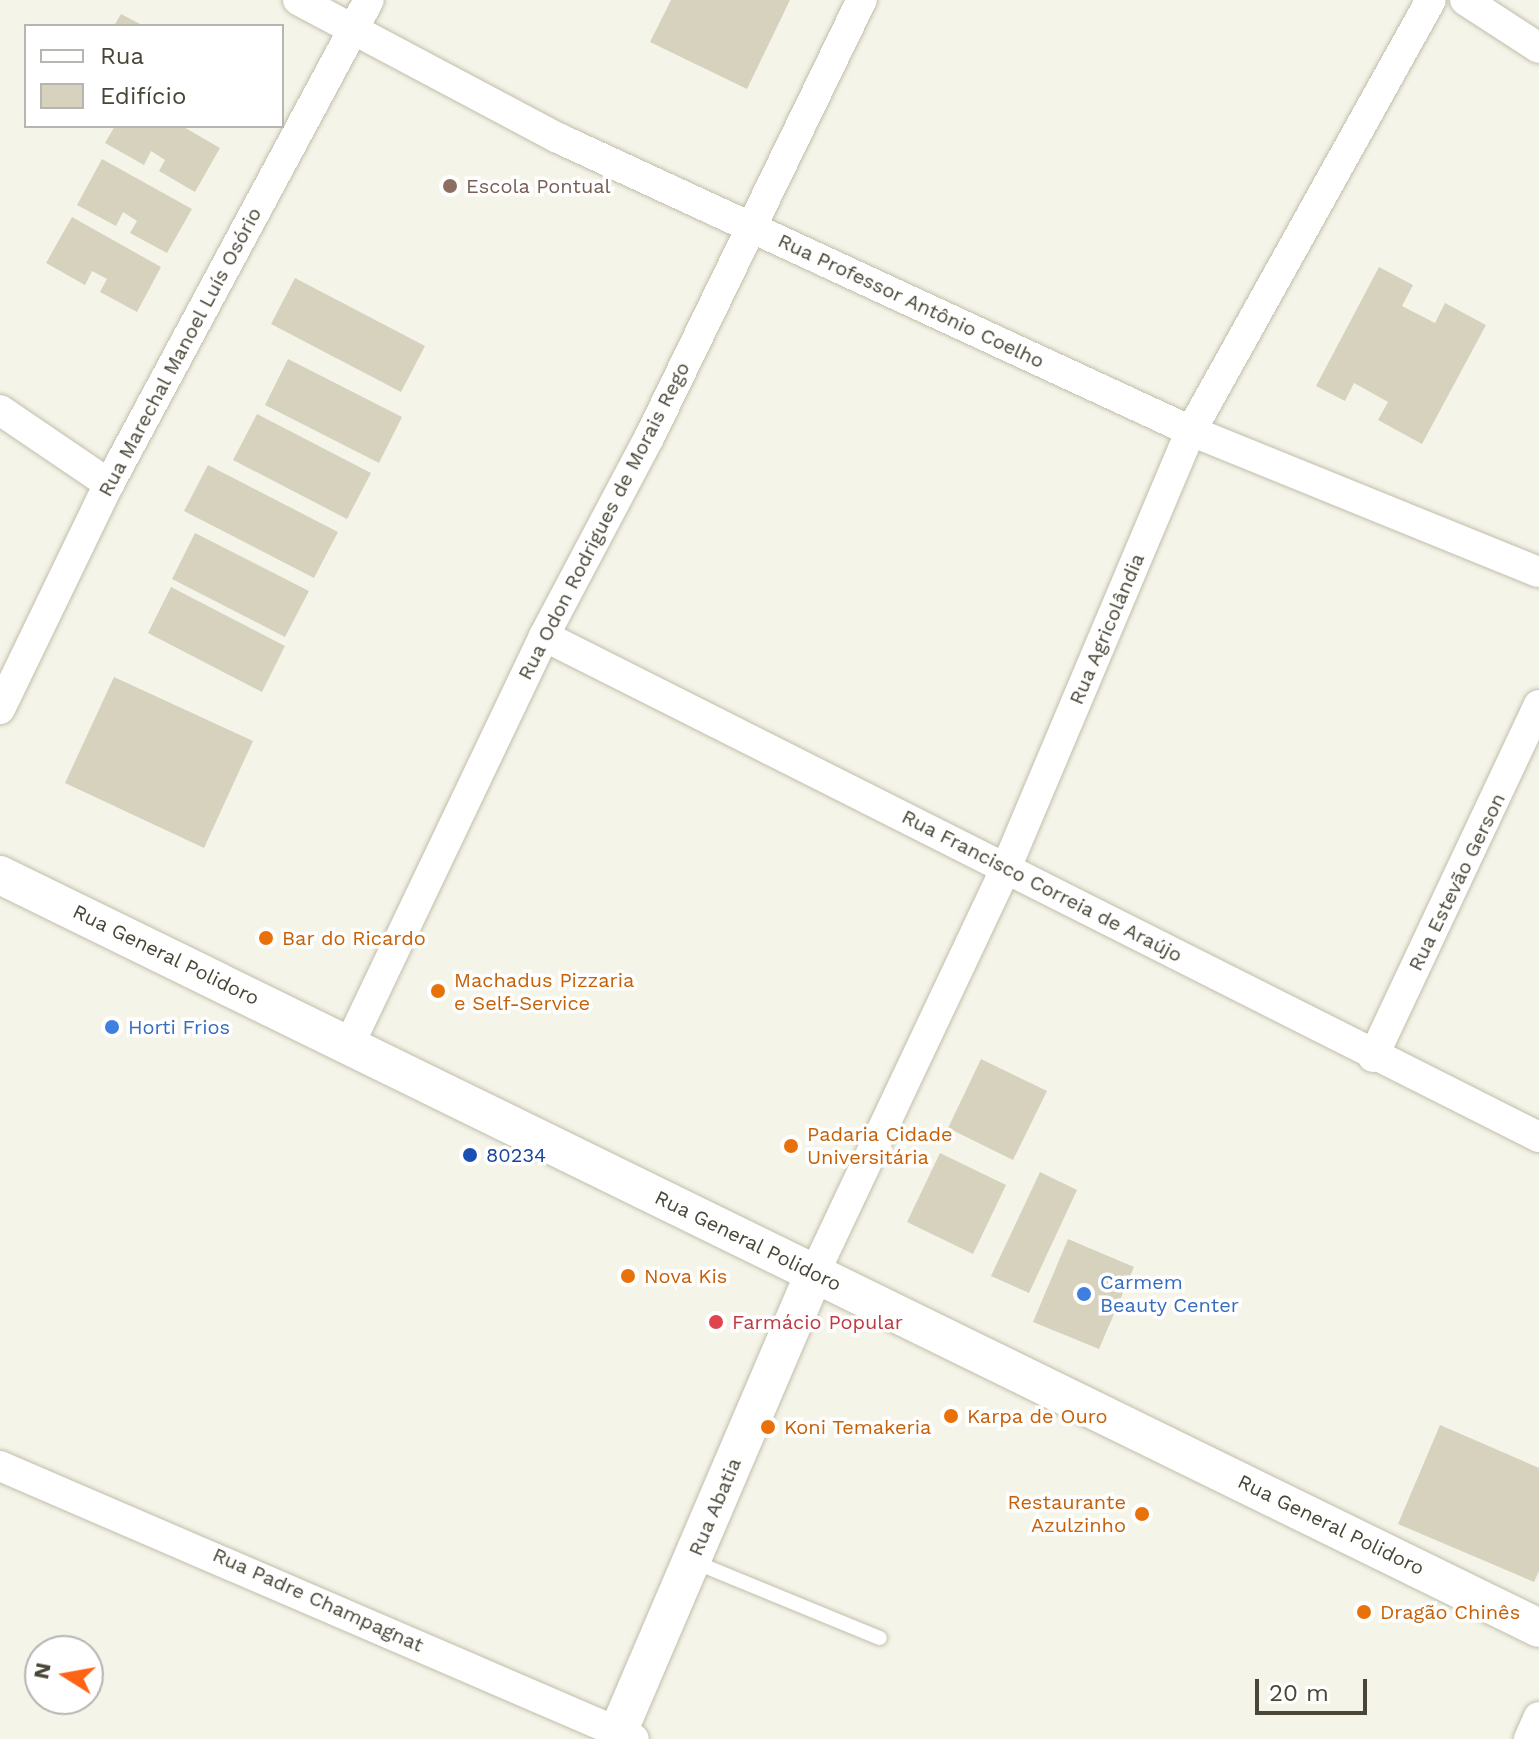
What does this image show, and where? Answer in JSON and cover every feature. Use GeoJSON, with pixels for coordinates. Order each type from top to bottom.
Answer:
{"type":"FeatureCollection","features":[{"type":"Feature","properties":{"kind":"street","name":"Rua Professor Antônio Coelho"},"geometry":{"type":"LineString","coordinates":[[298,0],[351,31],[558,138],[1191,431],[1539,572]]}},
{"type":"Feature","properties":{"kind":"street","name":"Rua Marechal Manoel Luís Osório"},"geometry":{"type":"LineString","coordinates":[[0,709],[109,484],[369,0]]}},
{"type":"Feature","properties":{"kind":"street","name":"Rua Odon Rodrigues de Morais Rego"},"geometry":{"type":"LineString","coordinates":[[350,1043],[544,636],[649,438],[862,0]]}},
{"type":"Feature","properties":{"kind":"street","name":"Rua Agricolândia"},"geometry":{"type":"LineString","coordinates":[[814,1274],[1006,868],[1191,431],[1431,0]]}},
{"type":"Feature","properties":{"kind":"street"},"geometry":{"type":"LineString","coordinates":[[1465,0],[1539,48]]}},
{"type":"Feature","properties":{"kind":"street"},"geometry":{"type":"LineString","coordinates":[[0,410],[109,484]]}},
{"type":"Feature","properties":{"kind":"street","name":"Rua Francisco Correia de Araújo"},"geometry":{"type":"LineString","coordinates":[[544,636],[1373,1057],[1539,1137]]}},
{"type":"Feature","properties":{"kind":"street","name":"Rua Estevão Gerson"},"geometry":{"type":"LineString","coordinates":[[1373,1057],[1539,705]]}},
{"type":"Feature","properties":{"kind":"street","name":"Rua General Polidoro"},"geometry":{"type":"LineString","coordinates":[[0,875],[350,1043],[814,1274],[1539,1628]]}},
{"type":"Feature","properties":{"kind":"street","name":"Rua Abatia"},"geometry":{"type":"LineString","coordinates":[[622,1737],[691,1561],[814,1274]]}},
{"type":"Feature","properties":{"kind":"street","name":"Rua Padre Champagnat"},"geometry":{"type":"LineString","coordinates":[[0,1466],[622,1737]]}},
{"type":"Feature","properties":{"kind":"street"},"geometry":{"type":"LineString","coordinates":[[1529,1739],[1539,1717]]}},
{"type":"Feature","properties":{"kind":"lane"},"geometry":{"type":"LineString","coordinates":[[691,1561],[880,1638]]}},
{"type":"Feature","properties":{"kind":"building"},"geometry":{"type":"Polygon","coordinates":[[[671,0],[790,0],[747,89],[650,42],[671,0]]]}},
{"type":"Feature","properties":{"kind":"building"},"geometry":{"type":"Polygon","coordinates":[[[121,14],[140,24],[115,24],[121,14]]]}},
{"type":"Feature","properties":{"kind":"building"},"geometry":{"type":"Polygon","coordinates":[[[114,128],[185,128],[220,148],[195,192],[159,171],[165,160],[151,151],[144,165],[105,143],[114,128]]]}},
{"type":"Feature","properties":{"kind":"building"},"geometry":{"type":"Polygon","coordinates":[[[102,159],[192,209],[167,253],[130,233],[137,221],[123,212],[116,226],[77,205],[102,159]]]}},
{"type":"Feature","properties":{"kind":"building"},"geometry":{"type":"Polygon","coordinates":[[[72,217],[161,267],[137,312],[100,292],[107,279],[92,271],[85,285],[46,263],[72,217]]]}},
{"type":"Feature","properties":{"kind":"building"},"geometry":{"type":"Polygon","coordinates":[[[1379,267],[1413,285],[1402,306],[1435,323],[1445,303],[1486,325],[1422,444],[1378,420],[1388,402],[1354,383],[1345,401],[1316,386],[1379,267]]]}},
{"type":"Feature","properties":{"kind":"building"},"geometry":{"type":"Polygon","coordinates":[[[295,278],[425,346],[401,392],[271,324],[295,278]]]}},
{"type":"Feature","properties":{"kind":"building"},"geometry":{"type":"Polygon","coordinates":[[[288,359],[402,417],[379,463],[265,405],[288,359]]]}},
{"type":"Feature","properties":{"kind":"building"},"geometry":{"type":"Polygon","coordinates":[[[257,414],[371,473],[347,519],[233,460],[257,414]]]}},
{"type":"Feature","properties":{"kind":"building"},"geometry":{"type":"Polygon","coordinates":[[[208,465],[338,532],[314,578],[184,511],[208,465]]]}},
{"type":"Feature","properties":{"kind":"building"},"geometry":{"type":"Polygon","coordinates":[[[195,533],[309,591],[285,637],[172,579],[195,533]]]}},
{"type":"Feature","properties":{"kind":"building"},"geometry":{"type":"Polygon","coordinates":[[[171,587],[285,646],[262,692],[148,633],[171,587]]]}},
{"type":"Feature","properties":{"kind":"building"},"geometry":{"type":"Polygon","coordinates":[[[114,677],[253,741],[204,848],[65,783],[114,677]]]}},
{"type":"Feature","properties":{"kind":"building"},"geometry":{"type":"Polygon","coordinates":[[[981,1059],[1047,1091],[1013,1160],[948,1128],[981,1059]]]}},
{"type":"Feature","properties":{"kind":"building"},"geometry":{"type":"Polygon","coordinates":[[[940,1153],[1006,1185],[973,1254],[907,1222],[940,1153]]]}},
{"type":"Feature","properties":{"kind":"building"},"geometry":{"type":"Polygon","coordinates":[[[1040,1172],[1077,1190],[1029,1293],[991,1276],[1040,1172]]]}},
{"type":"Feature","properties":{"kind":"building","name":"Carmem Beauty Center"},"geometry":{"type":"Polygon","coordinates":[[[1068,1239],[1134,1267],[1099,1349],[1033,1322],[1068,1239]]]}},
{"type":"Feature","properties":{"kind":"building"},"geometry":{"type":"Polygon","coordinates":[[[1440,1425],[1539,1468],[1539,1571],[1534,1582],[1398,1524],[1440,1425]]]}},
{"type":"Feature","properties":{"kind":"place","name":"Escola Pontual"},"geometry":{"type":"Point","coordinates":[450,186]}},
{"type":"Feature","properties":{"kind":"place","name":"Bar do Ricardo"},"geometry":{"type":"Point","coordinates":[266,938]}},
{"type":"Feature","properties":{"kind":"place","name":"Machadus Pizzaria e Self-Service"},"geometry":{"type":"Point","coordinates":[438,991]}},
{"type":"Feature","properties":{"kind":"place","name":"Horti Frios"},"geometry":{"type":"Point","coordinates":[112,1027]}},
{"type":"Feature","properties":{"kind":"place","name":"Padaria Cidade Universitária"},"geometry":{"type":"Point","coordinates":[791,1146]}},
{"type":"Feature","properties":{"kind":"place","name":"80234"},"geometry":{"type":"Point","coordinates":[470,1155]}},
{"type":"Feature","properties":{"kind":"place","name":"Nova Kis"},"geometry":{"type":"Point","coordinates":[628,1276]}},
{"type":"Feature","properties":{"kind":"place","name":"Carmem Beauty Center"},"geometry":{"type":"Point","coordinates":[1084,1294]}},
{"type":"Feature","properties":{"kind":"place","name":"Farmácio Popular"},"geometry":{"type":"Point","coordinates":[716,1322]}},
{"type":"Feature","properties":{"kind":"place","name":"Karpa de Ouro"},"geometry":{"type":"Point","coordinates":[951,1416]}},
{"type":"Feature","properties":{"kind":"place","name":"Koni Temakeria"},"geometry":{"type":"Point","coordinates":[768,1427]}},
{"type":"Feature","properties":{"kind":"place","name":"Restaurante Azulzinho"},"geometry":{"type":"Point","coordinates":[1142,1514]}},
{"type":"Feature","properties":{"kind":"place","name":"Dragão Chinês"},"geometry":{"type":"Point","coordinates":[1364,1612]}}]}
